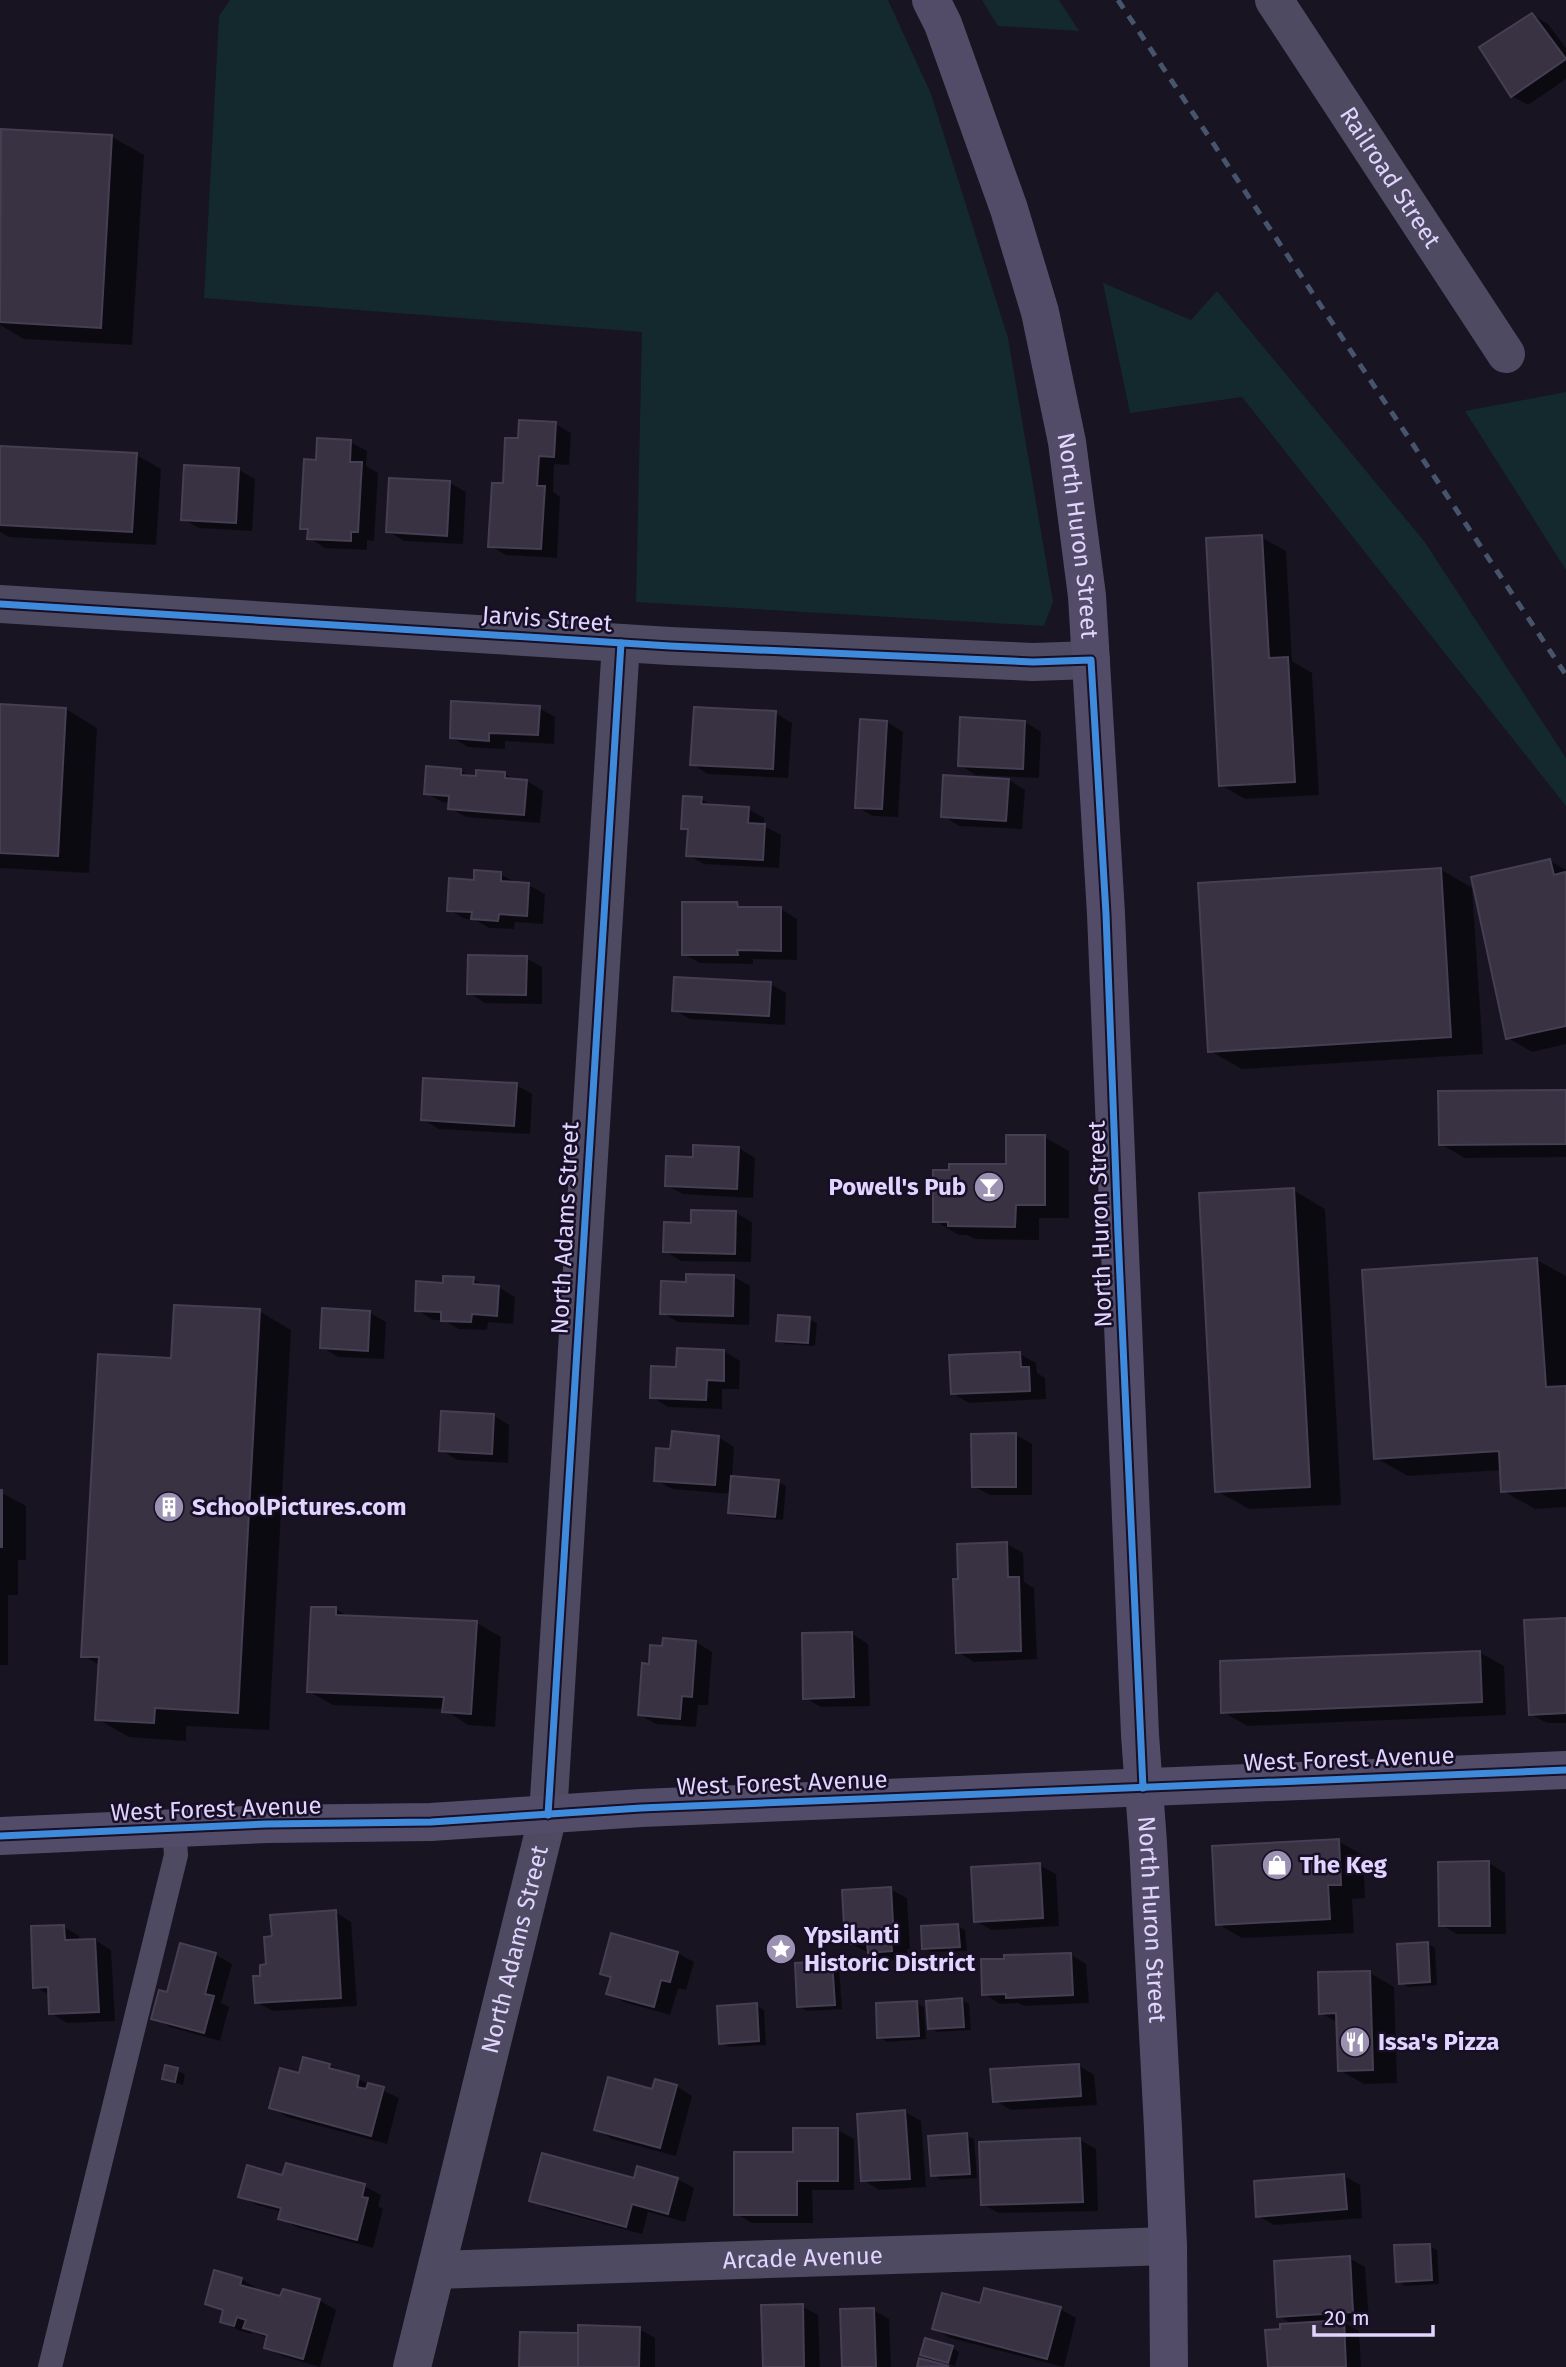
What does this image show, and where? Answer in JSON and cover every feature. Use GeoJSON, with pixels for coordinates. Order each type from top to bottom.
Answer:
{"type":"FeatureCollection","features":[{"type":"Feature","properties":{"kind":"main road","name":"North Huron Street"},"geometry":{"type":"LineString","coordinates":[[937,12],[1009,209],[1040,312],[1067,442],[1087,596],[1106,914],[1143,1788],[1168,2246],[1170,2367]]}},
{"type":"Feature","properties":{"kind":"main road","name":"West Forest Avenue"},"geometry":{"type":"LineString","coordinates":[[0,1836],[267,1824],[431,1822],[641,1808],[1566,1770]]}},
{"type":"Feature","properties":{"kind":"street","name":"Railroad Street"},"geometry":{"type":"LineString","coordinates":[[1274,0],[1506,354]]}},
{"type":"Feature","properties":{"kind":"street","name":"Jarvis Street"},"geometry":{"type":"LineString","coordinates":[[0,604],[621,643],[1033,662],[1091,660]]}},
{"type":"Feature","properties":{"kind":"street","name":"North Adams Street"},"geometry":{"type":"LineString","coordinates":[[412,2367],[548,1815],[621,643]]}},
{"type":"Feature","properties":{"kind":"street","name":"Arcade Avenue"},"geometry":{"type":"LineString","coordinates":[[437,2270],[1168,2246]]}},
{"type":"Feature","properties":{"kind":"lane"},"geometry":{"type":"LineString","coordinates":[[50,2367],[176,1855],[174,1829]]}},
{"type":"Feature","properties":{"kind":"green space"},"geometry":{"type":"Polygon","coordinates":[[[230,0],[888,0],[931,94],[1008,338],[1053,602],[1044,626],[636,602],[642,332],[204,298],[219,16],[230,0]]]}},
{"type":"Feature","properties":{"kind":"green space"},"geometry":{"type":"Polygon","coordinates":[[[982,0],[1059,0],[1079,31],[998,26],[982,0]]]}},
{"type":"Feature","properties":{"kind":"green space"},"geometry":{"type":"Polygon","coordinates":[[[1103,283],[1191,320],[1217,291],[1424,541],[1566,758],[1566,806],[1242,397],[1130,413],[1103,283]]]}},
{"type":"Feature","properties":{"kind":"green space"},"geometry":{"type":"Polygon","coordinates":[[[1566,392],[1566,570],[1465,411],[1566,392]]]}},
{"type":"Feature","properties":{"kind":"building"},"geometry":{"type":"Polygon","coordinates":[[[1532,13],[1566,59],[1511,97],[1479,47],[1532,13]]]}},
{"type":"Feature","properties":{"kind":"building"},"geometry":{"type":"Polygon","coordinates":[[[1,129],[112,135],[101,328],[0,322],[1,129]]]}},
{"type":"Feature","properties":{"kind":"building"},"geometry":{"type":"Polygon","coordinates":[[[519,420],[556,422],[554,457],[539,456],[537,486],[545,486],[541,549],[488,547],[492,483],[503,483],[505,438],[518,438],[519,420]]]}},
{"type":"Feature","properties":{"kind":"building"},"geometry":{"type":"Polygon","coordinates":[[[317,438],[351,440],[350,462],[362,462],[358,532],[351,532],[351,541],[307,539],[308,529],[300,529],[304,459],[316,460],[317,438]]]}},
{"type":"Feature","properties":{"kind":"building"},"geometry":{"type":"Polygon","coordinates":[[[0,446],[137,453],[132,532],[0,525],[0,446]]]}},
{"type":"Feature","properties":{"kind":"building"},"geometry":{"type":"Polygon","coordinates":[[[184,465],[239,468],[236,523],[181,520],[184,465]]]}},
{"type":"Feature","properties":{"kind":"building"},"geometry":{"type":"Polygon","coordinates":[[[389,478],[450,481],[447,536],[386,532],[389,478]]]}},
{"type":"Feature","properties":{"kind":"building"},"geometry":{"type":"Polygon","coordinates":[[[1262,535],[1269,658],[1288,657],[1295,782],[1219,786],[1206,538],[1262,535]]]}},
{"type":"Feature","properties":{"kind":"building"},"geometry":{"type":"Polygon","coordinates":[[[451,701],[540,706],[538,735],[489,733],[489,741],[450,738],[451,701]]]}},
{"type":"Feature","properties":{"kind":"building"},"geometry":{"type":"Polygon","coordinates":[[[0,704],[66,708],[58,856],[0,853],[0,704]]]}},
{"type":"Feature","properties":{"kind":"building"},"geometry":{"type":"Polygon","coordinates":[[[694,707],[776,711],[773,769],[690,765],[694,707]]]}},
{"type":"Feature","properties":{"kind":"building"},"geometry":{"type":"Polygon","coordinates":[[[960,717],[1025,721],[1023,769],[958,766],[960,717]]]}},
{"type":"Feature","properties":{"kind":"building"},"geometry":{"type":"Polygon","coordinates":[[[860,719],[887,721],[882,809],[855,808],[860,719]]]}},
{"type":"Feature","properties":{"kind":"building"},"geometry":{"type":"Polygon","coordinates":[[[426,766],[461,769],[461,775],[476,776],[476,770],[505,772],[505,778],[527,780],[524,815],[448,809],[449,796],[424,794],[426,766]]]}},
{"type":"Feature","properties":{"kind":"building"},"geometry":{"type":"Polygon","coordinates":[[[943,775],[1009,779],[1006,821],[941,817],[943,775]]]}},
{"type":"Feature","properties":{"kind":"building"},"geometry":{"type":"Polygon","coordinates":[[[683,796],[702,797],[701,804],[749,807],[748,823],[765,824],[763,860],[686,856],[688,829],[681,829],[683,796]]]}},
{"type":"Feature","properties":{"kind":"building"},"geometry":{"type":"Polygon","coordinates":[[[1550,859],[1554,875],[1565,872],[1566,876],[1566,1026],[1506,1039],[1471,877],[1550,859]]]}},
{"type":"Feature","properties":{"kind":"building"},"geometry":{"type":"Polygon","coordinates":[[[1441,868],[1451,1037],[1208,1052],[1198,883],[1441,868]]]}},
{"type":"Feature","properties":{"kind":"building"},"geometry":{"type":"Polygon","coordinates":[[[474,870],[501,872],[501,881],[529,883],[527,916],[499,914],[498,921],[471,919],[472,912],[447,911],[449,878],[474,880],[474,870]]]}},
{"type":"Feature","properties":{"kind":"building"},"geometry":{"type":"Polygon","coordinates":[[[682,902],[737,902],[738,907],[781,907],[781,951],[737,950],[738,955],[682,955],[682,902]]]}},
{"type":"Feature","properties":{"kind":"building"},"geometry":{"type":"Polygon","coordinates":[[[468,955],[527,956],[526,995],[467,994],[468,955]]]}},
{"type":"Feature","properties":{"kind":"building"},"geometry":{"type":"Polygon","coordinates":[[[674,977],[771,982],[769,1016],[672,1011],[674,977]]]}},
{"type":"Feature","properties":{"kind":"building"},"geometry":{"type":"Polygon","coordinates":[[[423,1078],[517,1083],[514,1126],[421,1120],[423,1078]]]}},
{"type":"Feature","properties":{"kind":"building"},"geometry":{"type":"Polygon","coordinates":[[[1566,1090],[1566,1144],[1439,1145],[1438,1091],[1566,1090]]]}},
{"type":"Feature","properties":{"kind":"building","name":"Powell's Pub"},"geometry":{"type":"Polygon","coordinates":[[[1006,1135],[1045,1135],[1045,1205],[1016,1205],[1015,1227],[948,1226],[948,1222],[933,1222],[933,1170],[949,1170],[949,1164],[1006,1164],[1006,1135]]]}},
{"type":"Feature","properties":{"kind":"building"},"geometry":{"type":"Polygon","coordinates":[[[693,1145],[739,1147],[737,1189],[665,1186],[666,1156],[693,1157],[693,1145]]]}},
{"type":"Feature","properties":{"kind":"building"},"geometry":{"type":"Polygon","coordinates":[[[1294,1188],[1310,1487],[1215,1492],[1199,1193],[1294,1188]]]}},
{"type":"Feature","properties":{"kind":"building"},"geometry":{"type":"Polygon","coordinates":[[[691,1210],[736,1211],[735,1254],[663,1252],[664,1222],[691,1223],[691,1210]]]}},
{"type":"Feature","properties":{"kind":"building"},"geometry":{"type":"Polygon","coordinates":[[[1537,1258],[1546,1387],[1566,1386],[1566,1488],[1501,1492],[1499,1451],[1374,1459],[1362,1270],[1537,1258]]]}},
{"type":"Feature","properties":{"kind":"building"},"geometry":{"type":"Polygon","coordinates":[[[686,1274],[734,1275],[733,1316],[660,1314],[661,1281],[686,1282],[686,1274]]]}},
{"type":"Feature","properties":{"kind":"building"},"geometry":{"type":"Polygon","coordinates":[[[443,1276],[474,1277],[473,1284],[499,1286],[497,1316],[472,1314],[471,1322],[441,1321],[441,1312],[415,1311],[416,1281],[443,1283],[443,1276]]]}},
{"type":"Feature","properties":{"kind":"building","name":"SchoolPictures.com"},"geometry":{"type":"Polygon","coordinates":[[[174,1305],[260,1309],[238,1713],[155,1708],[154,1723],[95,1720],[99,1657],[81,1657],[98,1354],[171,1358],[174,1305]]]}},
{"type":"Feature","properties":{"kind":"building"},"geometry":{"type":"Polygon","coordinates":[[[322,1308],[370,1311],[368,1351],[320,1348],[322,1308]]]}},
{"type":"Feature","properties":{"kind":"building"},"geometry":{"type":"Polygon","coordinates":[[[778,1315],[810,1317],[808,1343],[776,1341],[778,1315]]]}},
{"type":"Feature","properties":{"kind":"building"},"geometry":{"type":"Polygon","coordinates":[[[677,1348],[724,1350],[724,1381],[707,1380],[706,1400],[650,1398],[651,1366],[676,1367],[677,1348]]]}},
{"type":"Feature","properties":{"kind":"building"},"geometry":{"type":"Polygon","coordinates":[[[1020,1352],[1021,1367],[1029,1367],[1030,1391],[951,1394],[949,1355],[1020,1352]]]}},
{"type":"Feature","properties":{"kind":"building"},"geometry":{"type":"Polygon","coordinates":[[[441,1411],[494,1414],[492,1454],[439,1451],[441,1411]]]}},
{"type":"Feature","properties":{"kind":"building"},"geometry":{"type":"Polygon","coordinates":[[[672,1431],[719,1436],[715,1485],[654,1481],[656,1448],[670,1449],[672,1431]]]}},
{"type":"Feature","properties":{"kind":"building"},"geometry":{"type":"Polygon","coordinates":[[[1016,1433],[1016,1487],[972,1487],[971,1434],[1016,1433]]]}},
{"type":"Feature","properties":{"kind":"building"},"geometry":{"type":"Polygon","coordinates":[[[731,1476],[779,1480],[775,1517],[728,1513],[731,1476]]]}},
{"type":"Feature","properties":{"kind":"building"},"geometry":{"type":"Polygon","coordinates":[[[2,1490],[2,1547],[0,1547],[2,1490]]]}},
{"type":"Feature","properties":{"kind":"building"},"geometry":{"type":"Polygon","coordinates":[[[1007,1542],[1008,1577],[1019,1577],[1021,1651],[956,1653],[953,1579],[958,1579],[957,1544],[1007,1542]]]}},
{"type":"Feature","properties":{"kind":"building"},"geometry":{"type":"Polygon","coordinates":[[[311,1607],[336,1607],[336,1615],[477,1621],[471,1714],[442,1712],[444,1697],[307,1692],[311,1607]]]}},
{"type":"Feature","properties":{"kind":"building"},"geometry":{"type":"Polygon","coordinates":[[[1566,1618],[1566,1713],[1529,1715],[1524,1620],[1566,1618]]]}},
{"type":"Feature","properties":{"kind":"building"},"geometry":{"type":"Polygon","coordinates":[[[852,1632],[854,1697],[803,1699],[802,1633],[852,1632]]]}},
{"type":"Feature","properties":{"kind":"building"},"geometry":{"type":"Polygon","coordinates":[[[663,1638],[696,1641],[692,1697],[682,1696],[680,1719],[638,1715],[642,1663],[649,1664],[650,1645],[662,1646],[663,1638]]]}},
{"type":"Feature","properties":{"kind":"building"},"geometry":{"type":"Polygon","coordinates":[[[1480,1651],[1482,1702],[1221,1713],[1220,1661],[1480,1651]]]}},
{"type":"Feature","properties":{"kind":"building","name":"The Keg"},"geometry":{"type":"Polygon","coordinates":[[[1339,1839],[1341,1885],[1328,1885],[1330,1919],[1216,1925],[1212,1846],[1339,1839]]]}},
{"type":"Feature","properties":{"kind":"building"},"geometry":{"type":"Polygon","coordinates":[[[1489,1861],[1490,1926],[1439,1926],[1438,1862],[1489,1861]]]}},
{"type":"Feature","properties":{"kind":"building"},"geometry":{"type":"Polygon","coordinates":[[[1040,1863],[1043,1918],[974,1922],[971,1867],[1040,1863]]]}},
{"type":"Feature","properties":{"kind":"building"},"geometry":{"type":"Polygon","coordinates":[[[891,1887],[894,1941],[891,1941],[892,1951],[868,1953],[867,1943],[845,1944],[842,1890],[891,1887]]]}},
{"type":"Feature","properties":{"kind":"building"},"geometry":{"type":"Polygon","coordinates":[[[336,1910],[341,1998],[255,2003],[253,1976],[260,1976],[260,1965],[266,1964],[264,1937],[272,1936],[270,1915],[336,1910]]]}},
{"type":"Feature","properties":{"kind":"building"},"geometry":{"type":"Polygon","coordinates":[[[958,1924],[960,1947],[922,1949],[921,1926],[958,1924]]]}},
{"type":"Feature","properties":{"kind":"building"},"geometry":{"type":"Polygon","coordinates":[[[64,1925],[65,1940],[95,1939],[99,2012],[49,2014],[48,1987],[33,1988],[31,1926],[64,1925]]]}},
{"type":"Feature","properties":{"kind":"building"},"geometry":{"type":"Polygon","coordinates":[[[611,1933],[678,1952],[670,1982],[661,1980],[654,2007],[606,1994],[611,1977],[600,1974],[611,1933]]]}},
{"type":"Feature","properties":{"kind":"building"},"geometry":{"type":"Polygon","coordinates":[[[1428,1942],[1430,1982],[1399,1984],[1397,1944],[1428,1942]]]}},
{"type":"Feature","properties":{"kind":"building"},"geometry":{"type":"Polygon","coordinates":[[[180,1943],[216,1953],[205,1994],[214,1996],[204,2033],[151,2019],[159,1990],[167,1992],[180,1943]]]}},
{"type":"Feature","properties":{"kind":"building"},"geometry":{"type":"Polygon","coordinates":[[[1071,1953],[1073,1995],[1006,1998],[1006,1994],[982,1995],[981,1959],[1004,1959],[1004,1955],[1071,1953]]]}},
{"type":"Feature","properties":{"kind":"building"},"geometry":{"type":"Polygon","coordinates":[[[832,1961],[835,2005],[797,2007],[795,1963],[832,1961]]]}},
{"type":"Feature","properties":{"kind":"building","name":"Issa's Pizza"},"geometry":{"type":"Polygon","coordinates":[[[1370,1971],[1373,2070],[1338,2071],[1336,2013],[1319,2014],[1318,1972],[1370,1971]]]}},
{"type":"Feature","properties":{"kind":"building"},"geometry":{"type":"Polygon","coordinates":[[[962,1998],[964,2027],[928,2029],[926,2001],[962,1998]]]}},
{"type":"Feature","properties":{"kind":"building"},"geometry":{"type":"Polygon","coordinates":[[[917,2001],[919,2036],[877,2038],[876,2003],[917,2001]]]}},
{"type":"Feature","properties":{"kind":"building"},"geometry":{"type":"Polygon","coordinates":[[[757,2003],[759,2041],[719,2044],[717,2006],[757,2003]]]}},
{"type":"Feature","properties":{"kind":"building"},"geometry":{"type":"Polygon","coordinates":[[[303,2057],[359,2076],[357,2087],[366,2089],[368,2083],[384,2087],[371,2136],[269,2108],[280,2068],[299,2073],[303,2057]]]}},
{"type":"Feature","properties":{"kind":"building"},"geometry":{"type":"Polygon","coordinates":[[[1079,2064],[1081,2096],[993,2102],[990,2069],[1079,2064]]]}},
{"type":"Feature","properties":{"kind":"building"},"geometry":{"type":"Polygon","coordinates":[[[165,2065],[178,2068],[175,2082],[162,2079],[165,2065]]]}},
{"type":"Feature","properties":{"kind":"building"},"geometry":{"type":"Polygon","coordinates":[[[608,2077],[652,2089],[655,2079],[677,2085],[660,2148],[594,2130],[608,2077]]]}},
{"type":"Feature","properties":{"kind":"building"},"geometry":{"type":"Polygon","coordinates":[[[905,2110],[910,2179],[861,2181],[857,2114],[905,2110]]]}},
{"type":"Feature","properties":{"kind":"building"},"geometry":{"type":"Polygon","coordinates":[[[793,2128],[838,2128],[838,2181],[797,2181],[797,2215],[734,2215],[734,2152],[793,2152],[793,2128]]]}},
{"type":"Feature","properties":{"kind":"building"},"geometry":{"type":"Polygon","coordinates":[[[967,2133],[970,2174],[931,2176],[928,2136],[967,2133]]]}},
{"type":"Feature","properties":{"kind":"building"},"geometry":{"type":"Polygon","coordinates":[[[1080,2138],[1083,2202],[981,2205],[979,2142],[1080,2138]]]}},
{"type":"Feature","properties":{"kind":"building"},"geometry":{"type":"Polygon","coordinates":[[[542,2153],[634,2178],[637,2166],[678,2178],[668,2214],[632,2204],[626,2227],[529,2201],[542,2153]]]}},
{"type":"Feature","properties":{"kind":"building"},"geometry":{"type":"Polygon","coordinates":[[[286,2163],[365,2184],[362,2197],[368,2198],[357,2240],[278,2219],[281,2208],[238,2197],[247,2165],[282,2175],[286,2163]]]}},
{"type":"Feature","properties":{"kind":"building"},"geometry":{"type":"Polygon","coordinates":[[[1344,2174],[1347,2209],[1256,2217],[1254,2181],[1344,2174]]]}},
{"type":"Feature","properties":{"kind":"building"},"geometry":{"type":"Polygon","coordinates":[[[1430,2244],[1432,2280],[1396,2282],[1394,2245],[1430,2244]]]}},
{"type":"Feature","properties":{"kind":"building"},"geometry":{"type":"Polygon","coordinates":[[[1350,2256],[1353,2312],[1277,2317],[1274,2261],[1350,2256]]]}},
{"type":"Feature","properties":{"kind":"building"},"geometry":{"type":"Polygon","coordinates":[[[214,2270],[242,2278],[240,2285],[280,2296],[283,2289],[320,2299],[303,2359],[264,2348],[267,2335],[243,2328],[246,2320],[237,2317],[234,2326],[220,2322],[223,2310],[205,2304],[214,2270]]]}},
{"type":"Feature","properties":{"kind":"building"},"geometry":{"type":"Polygon","coordinates":[[[984,2288],[1061,2307],[1047,2359],[932,2329],[942,2293],[980,2303],[984,2288]]]}},
{"type":"Feature","properties":{"kind":"building"},"geometry":{"type":"Polygon","coordinates":[[[803,2304],[804,2367],[763,2367],[761,2305],[803,2304]]]}},
{"type":"Feature","properties":{"kind":"building"},"geometry":{"type":"Polygon","coordinates":[[[874,2308],[876,2367],[842,2367],[840,2309],[874,2308]]]}},
{"type":"Feature","properties":{"kind":"building"},"geometry":{"type":"Polygon","coordinates":[[[1344,2320],[1346,2367],[1268,2367],[1265,2330],[1280,2329],[1280,2324],[1344,2320]]]}},
{"type":"Feature","properties":{"kind":"building"},"geometry":{"type":"Polygon","coordinates":[[[578,2325],[640,2327],[639,2367],[578,2367],[578,2325]]]}},
{"type":"Feature","properties":{"kind":"building"},"geometry":{"type":"Polygon","coordinates":[[[520,2332],[578,2333],[578,2367],[519,2367],[520,2332]]]}},
{"type":"Feature","properties":{"kind":"building"},"geometry":{"type":"Polygon","coordinates":[[[925,2338],[953,2346],[948,2363],[920,2355],[925,2338]]]}},
{"type":"Feature","properties":{"kind":"building"},"geometry":{"type":"Polygon","coordinates":[[[919,2358],[949,2366],[917,2367],[919,2358]]]}},
{"type":"Feature","properties":{"kind":"railway"},"geometry":{"type":"LineString","coordinates":[[1118,0],[1566,675]]}},
{"type":"Feature","properties":{"kind":"cycle path"},"geometry":{"type":"LineString","coordinates":[[0,604],[670,646],[1033,662],[1091,660],[1106,914],[1143,1788]]}},
{"type":"Feature","properties":{"kind":"cycle path"},"geometry":{"type":"LineString","coordinates":[[548,1815],[621,643]]}},
{"type":"Feature","properties":{"kind":"cycle path"},"geometry":{"type":"LineString","coordinates":[[0,1836],[267,1824],[431,1822],[641,1808],[1566,1770]]}},
{"type":"Feature","properties":{"kind":"place","name":"Powell's Pub"},"geometry":{"type":"Point","coordinates":[989,1187]}},
{"type":"Feature","properties":{"kind":"place","name":"SchoolPictures.com"},"geometry":{"type":"Point","coordinates":[169,1507]}},
{"type":"Feature","properties":{"kind":"place","name":"The Keg"},"geometry":{"type":"Point","coordinates":[1277,1865]}},
{"type":"Feature","properties":{"kind":"place","name":"Ypsilanti Historic District"},"geometry":{"type":"Point","coordinates":[781,1949]}},
{"type":"Feature","properties":{"kind":"place","name":"Issa's Pizza"},"geometry":{"type":"Point","coordinates":[1355,2042]}}]}
